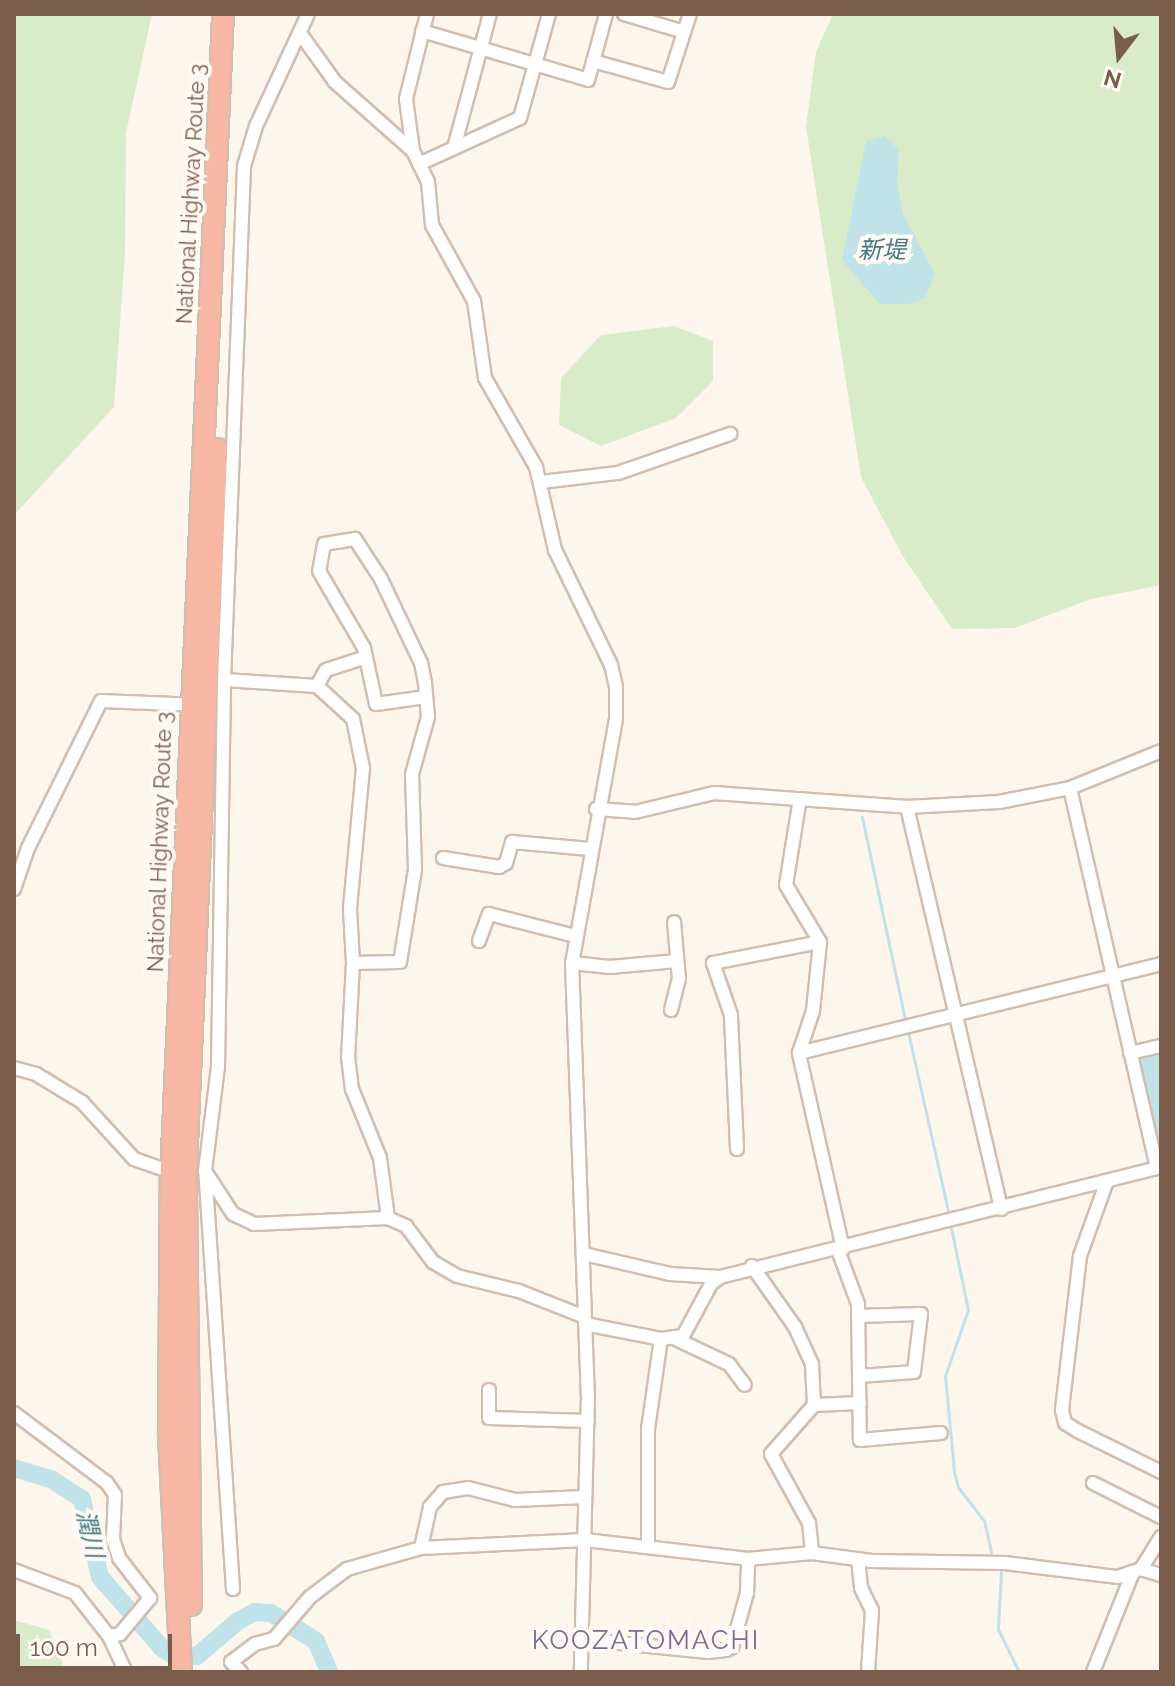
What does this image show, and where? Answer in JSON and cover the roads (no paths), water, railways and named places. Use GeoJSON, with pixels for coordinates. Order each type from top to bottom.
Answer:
{"type":"FeatureCollection","features":[{"type":"Feature","properties":{"kind":"highway","name":"National Highway Route 3"},"geometry":{"type":"LineString","coordinates":[[206,704],[223,14]]}},
{"type":"Feature","properties":{"kind":"highway","name":"National Highway Route 3"},"geometry":{"type":"LineString","coordinates":[[181,1672],[186,1631],[188,1172],[237,14]]}},
{"type":"Feature","properties":{"kind":"highway","name":"National Highway Route 3"},"geometry":{"type":"LineString","coordinates":[[186,1631],[194,1672]]}},
{"type":"Feature","properties":{"kind":"street"},"geometry":{"type":"LineString","coordinates":[[233,1589],[188,1172],[218,1067],[206,704],[224,680],[244,166],[256,126],[302,36],[308,14]]}},
{"type":"Feature","properties":{"kind":"street"},"geometry":{"type":"LineString","coordinates":[[427,14],[406,99],[413,151],[428,182],[432,225],[474,301],[485,378],[525,441],[541,482],[555,550],[611,665],[616,687],[616,719],[596,809],[572,963],[588,1421],[581,1672]]}},
{"type":"Feature","properties":{"kind":"street"},"geometry":{"type":"LineString","coordinates":[[454,148],[490,14]]}},
{"type":"Feature","properties":{"kind":"street"},"geometry":{"type":"LineString","coordinates":[[419,164],[520,118],[549,14]]}},
{"type":"Feature","properties":{"kind":"street"},"geometry":{"type":"LineString","coordinates":[[422,31],[588,80],[606,14]]}},
{"type":"Feature","properties":{"kind":"street"},"geometry":{"type":"LineString","coordinates":[[624,14],[684,32]]}},
{"type":"Feature","properties":{"kind":"street"},"geometry":{"type":"LineString","coordinates":[[593,61],[668,82],[690,14]]}},
{"type":"Feature","properties":{"kind":"street"},"geometry":{"type":"LineString","coordinates":[[302,36],[335,82],[413,151]]}},
{"type":"Feature","properties":{"kind":"street"},"geometry":{"type":"LineString","coordinates":[[541,482],[618,473],[730,434]]}},
{"type":"Feature","properties":{"kind":"street"},"geometry":{"type":"LineString","coordinates":[[353,963],[400,962],[415,869],[412,774],[428,717],[426,697],[421,663],[405,621],[355,539],[324,544],[319,571],[364,648],[363,658],[376,704],[426,697]]}},
{"type":"Feature","properties":{"kind":"street"},"geometry":{"type":"LineString","coordinates":[[317,686],[326,670],[363,658]]}},
{"type":"Feature","properties":{"kind":"street"},"geometry":{"type":"LineString","coordinates":[[224,680],[317,686],[353,719],[363,768],[350,909],[353,963],[348,1057],[352,1089],[380,1158],[388,1218]]}},
{"type":"Feature","properties":{"kind":"street"},"geometry":{"type":"LineString","coordinates":[[14,889],[28,848],[101,701],[206,704]]}},
{"type":"Feature","properties":{"kind":"street"},"geometry":{"type":"LineString","coordinates":[[596,809],[635,812],[714,793],[907,807],[999,802],[1070,788],[1161,751]]}},
{"type":"Feature","properties":{"kind":"street"},"geometry":{"type":"LineString","coordinates":[[584,1254],[670,1274],[720,1277],[752,1266],[840,1249],[1159,1168],[1070,788]]}},
{"type":"Feature","properties":{"kind":"street"},"geometry":{"type":"LineString","coordinates":[[800,799],[786,885],[820,942],[813,1011],[799,1053],[840,1249],[858,1316],[860,1440],[941,1433]]}},
{"type":"Feature","properties":{"kind":"street"},"geometry":{"type":"LineString","coordinates":[[907,807],[1001,1209]]}},
{"type":"Feature","properties":{"kind":"street"},"geometry":{"type":"LineString","coordinates":[[443,858],[499,867],[506,863],[512,842],[590,849]]}},
{"type":"Feature","properties":{"kind":"street"},"geometry":{"type":"LineString","coordinates":[[479,941],[489,914],[575,936]]}},
{"type":"Feature","properties":{"kind":"street"},"geometry":{"type":"LineString","coordinates":[[671,1010],[677,961],[674,922]]}},
{"type":"Feature","properties":{"kind":"street"},"geometry":{"type":"LineString","coordinates":[[737,1149],[731,1015],[713,963],[820,942]]}},
{"type":"Feature","properties":{"kind":"street"},"geometry":{"type":"LineString","coordinates":[[572,963],[610,967],[677,961]]}},
{"type":"Feature","properties":{"kind":"street"},"geometry":{"type":"LineString","coordinates":[[799,1053],[1161,964]]}},
{"type":"Feature","properties":{"kind":"street"},"geometry":{"type":"LineString","coordinates":[[1130,1053],[1161,1046]]}},
{"type":"Feature","properties":{"kind":"street"},"geometry":{"type":"LineString","coordinates":[[14,1068],[36,1074],[70,1095],[134,1159],[188,1172],[233,1214],[254,1224],[388,1218],[406,1226],[433,1262],[457,1276],[519,1291],[583,1320],[661,1339],[676,1339],[729,1364],[745,1385]]}},
{"type":"Feature","properties":{"kind":"street"},"geometry":{"type":"LineString","coordinates":[[1107,1181],[1080,1256],[1062,1410],[1065,1423],[1161,1472]]}},
{"type":"Feature","properties":{"kind":"street"},"geometry":{"type":"LineString","coordinates":[[752,1266],[795,1327],[812,1364],[814,1405],[771,1454],[809,1523],[812,1553]]}},
{"type":"Feature","properties":{"kind":"street"},"geometry":{"type":"LineString","coordinates":[[676,1339],[720,1277]]}},
{"type":"Feature","properties":{"kind":"street"},"geometry":{"type":"LineString","coordinates":[[858,1316],[921,1314],[914,1372],[859,1376]]}},
{"type":"Feature","properties":{"kind":"street"},"geometry":{"type":"LineString","coordinates":[[648,1547],[648,1429],[661,1339]]}},
{"type":"Feature","properties":{"kind":"street"},"geometry":{"type":"LineString","coordinates":[[489,1390],[489,1418],[588,1421]]}},
{"type":"Feature","properties":{"kind":"street"},"geometry":{"type":"LineString","coordinates":[[814,1405],[860,1403]]}},
{"type":"Feature","properties":{"kind":"street"},"geometry":{"type":"LineString","coordinates":[[14,1413],[107,1483],[115,1495],[113,1539],[119,1558],[150,1598],[115,1635]]}},
{"type":"Feature","properties":{"kind":"street"},"geometry":{"type":"LineString","coordinates":[[1093,1483],[1161,1517]]}},
{"type":"Feature","properties":{"kind":"street"},"geometry":{"type":"LineString","coordinates":[[421,1548],[430,1507],[443,1492],[468,1488],[515,1500],[585,1497]]}},
{"type":"Feature","properties":{"kind":"street"},"geometry":{"type":"LineString","coordinates":[[1093,1672],[1137,1571],[1161,1537]]}},
{"type":"Feature","properties":{"kind":"street"},"geometry":{"type":"LineString","coordinates":[[241,1672],[231,1662],[255,1644],[277,1636],[304,1605],[347,1569],[421,1548],[585,1540],[748,1559],[812,1553],[858,1559],[1005,1563],[1118,1577],[1137,1571],[1161,1575]]}},
{"type":"Feature","properties":{"kind":"street"},"geometry":{"type":"LineString","coordinates":[[580,1639],[708,1652],[726,1650],[732,1647],[747,1593],[748,1559]]}},
{"type":"Feature","properties":{"kind":"street"},"geometry":{"type":"LineString","coordinates":[[858,1559],[861,1588],[872,1611],[868,1672]]}},
{"type":"Feature","properties":{"kind":"street"},"geometry":{"type":"LineString","coordinates":[[14,1570],[75,1593],[115,1635],[126,1672]]}},
{"type":"Feature","properties":{"kind":"water","name":"新堤"},"geometry":{"type":"Polygon","coordinates":[[[885,136],[899,150],[897,183],[903,214],[935,274],[925,298],[908,304],[880,304],[842,260],[866,141],[885,136]]]}},
{"type":"Feature","properties":{"kind":"water"},"geometry":{"type":"Polygon","coordinates":[[[1161,1053],[1161,1142],[1156,1146],[1135,1058],[1161,1053]]]}},
{"type":"Feature","properties":{"kind":"waterway"},"geometry":{"type":"LineString","coordinates":[[862,817],[906,1024]]}},
{"type":"Feature","properties":{"kind":"waterway"},"geometry":{"type":"LineString","coordinates":[[908,1032],[949,1216]]}},
{"type":"Feature","properties":{"kind":"waterway"},"geometry":{"type":"LineString","coordinates":[[950,1223],[968,1310],[945,1376],[954,1472],[958,1487],[984,1521],[991,1552]]}},
{"type":"Feature","properties":{"kind":"waterway","name":"潤川"},"geometry":{"type":"LineString","coordinates":[[14,1468],[51,1479],[82,1499],[100,1577],[162,1648],[176,1657],[197,1656],[238,1621],[255,1612],[271,1613],[316,1641],[329,1672]]}},
{"type":"Feature","properties":{"kind":"waterway"},"geometry":{"type":"LineString","coordinates":[[1001,1571],[998,1629],[1019,1672]]}},
{"type":"Feature","properties":{"kind":"district","name":"KOOZATOMACHI"},"geometry":{"type":"Point","coordinates":[646,1641]}}]}
